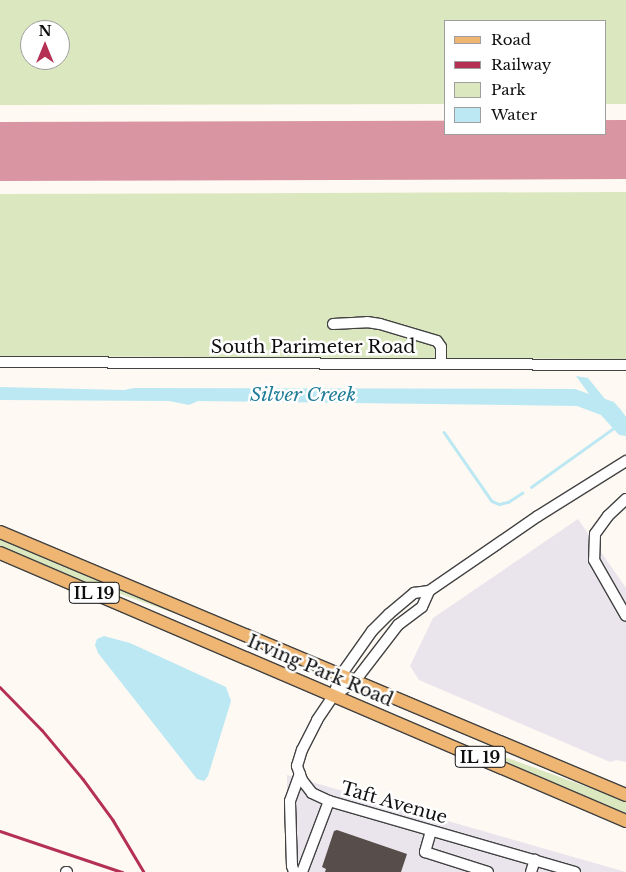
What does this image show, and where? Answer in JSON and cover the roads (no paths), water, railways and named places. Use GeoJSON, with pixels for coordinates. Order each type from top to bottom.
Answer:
{"type":"FeatureCollection","features":[{"type":"Feature","properties":{"kind":"main road","name":"Irving Park Road"},"geometry":{"type":"LineString","coordinates":[[0,532],[626,795]]}},
{"type":"Feature","properties":{"kind":"main road","name":"Irving Park Road"},"geometry":{"type":"LineString","coordinates":[[0,553],[626,821]]}},
{"type":"Feature","properties":{"kind":"street"},"geometry":{"type":"LineString","coordinates":[[333,324],[367,322],[437,340],[441,347],[441,364]]}},
{"type":"Feature","properties":{"kind":"street","name":"South Parimeter Road"},"geometry":{"type":"LineString","coordinates":[[0,362],[626,364]]}},
{"type":"Feature","properties":{"kind":"street"},"geometry":{"type":"LineString","coordinates":[[333,696],[355,682],[398,625],[422,607],[429,592],[538,516],[626,461]]}},
{"type":"Feature","properties":{"kind":"street"},"geometry":{"type":"LineString","coordinates":[[626,499],[608,516],[595,534],[594,560],[626,616]]}},
{"type":"Feature","properties":{"kind":"street"},"geometry":{"type":"LineString","coordinates":[[294,872],[292,866],[290,801],[300,774],[297,766],[302,750],[317,720],[333,696],[341,675],[372,631],[388,614],[414,593],[429,592]]}},
{"type":"Feature","properties":{"kind":"street","name":"Taft Avenue"},"geometry":{"type":"LineString","coordinates":[[300,774],[312,793],[329,801],[535,860],[562,870],[575,872]]}},
{"type":"Feature","properties":{"kind":"street"},"geometry":{"type":"LineString","coordinates":[[302,872],[329,801]]}},
{"type":"Feature","properties":{"kind":"street"},"geometry":{"type":"LineString","coordinates":[[431,830],[425,852],[488,872]]}},
{"type":"Feature","properties":{"kind":"street"},"geometry":{"type":"LineString","coordinates":[[531,872],[535,860]]}},
{"type":"Feature","properties":{"kind":"water","name":"Silver Creek"},"geometry":{"type":"Polygon","coordinates":[[[576,376],[588,378],[605,399],[614,402],[621,410],[626,417],[626,436],[619,435],[601,415],[577,406],[198,401],[189,405],[169,401],[0,400],[0,387],[124,390],[134,388],[575,389],[589,394],[576,376]]]}},
{"type":"Feature","properties":{"kind":"water"},"geometry":{"type":"Polygon","coordinates":[[[104,636],[130,643],[226,687],[231,701],[208,776],[204,781],[197,779],[98,653],[95,645],[97,639],[104,636]]]}},
{"type":"Feature","properties":{"kind":"waterway"},"geometry":{"type":"LineString","coordinates":[[531,487],[615,427]]}},
{"type":"Feature","properties":{"kind":"waterway"},"geometry":{"type":"LineString","coordinates":[[444,432],[492,501],[499,504],[508,502],[522,493]]}},
{"type":"Feature","properties":{"kind":"railway"},"geometry":{"type":"LineString","coordinates":[[0,687],[42,730],[83,779],[113,820],[144,872]]}},
{"type":"Feature","properties":{"kind":"railway"},"geometry":{"type":"LineString","coordinates":[[0,831],[122,872]]}}]}
